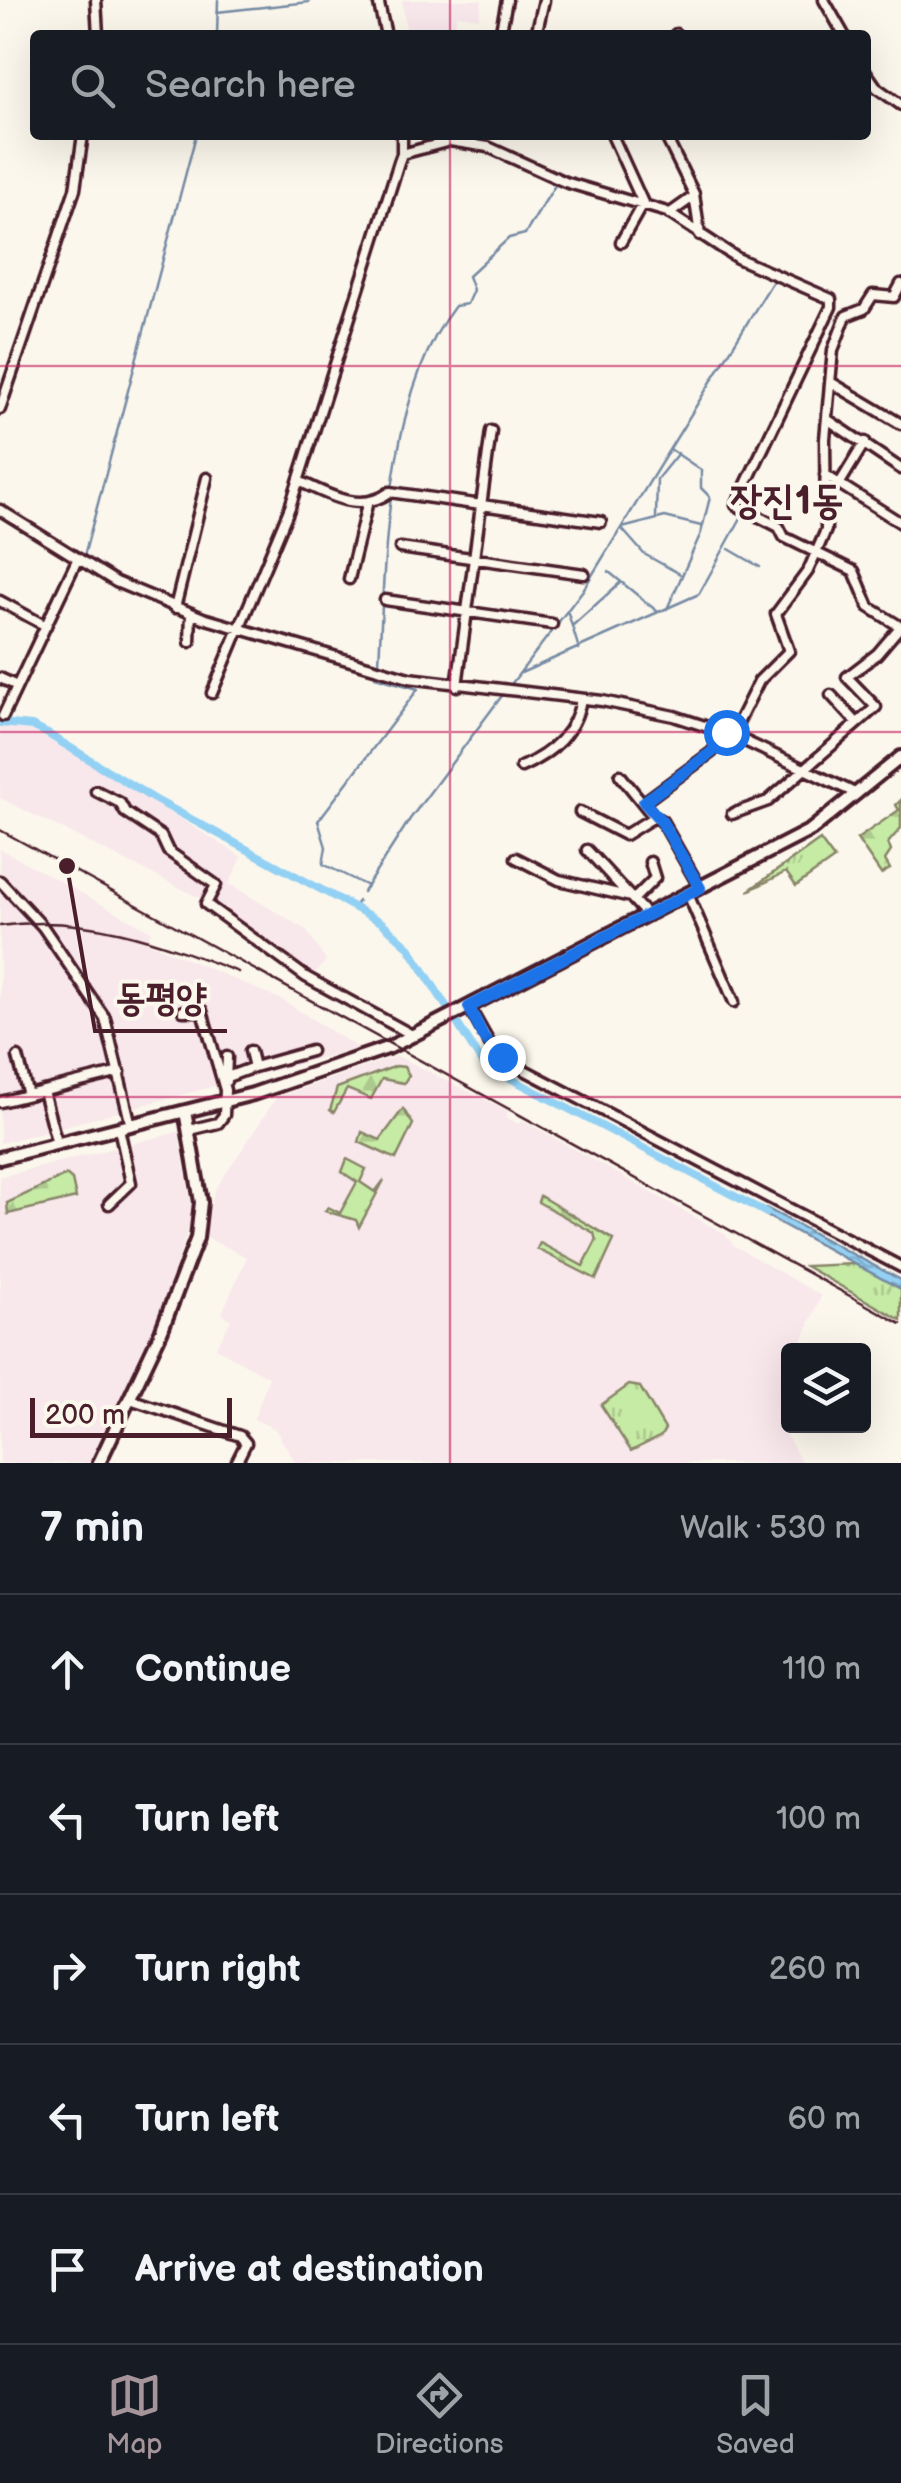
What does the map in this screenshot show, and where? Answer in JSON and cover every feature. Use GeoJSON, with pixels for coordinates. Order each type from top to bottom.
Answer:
{"type":"FeatureCollection","features":[{"type":"Feature","properties":{"kind":"main road"},"geometry":{"type":"LineString","coordinates":[[0,1158],[184,1112],[226,1095],[329,1071],[414,1036],[811,830],[901,756]]}},
{"type":"Feature","properties":{"kind":"main road"},"geometry":{"type":"LineString","coordinates":[[100,1463],[197,1238],[201,1202],[184,1112]]}},
{"type":"Feature","properties":{"kind":"street"},"geometry":{"type":"LineString","coordinates":[[96,0],[98,30]]}},
{"type":"Feature","properties":{"kind":"street"},"geometry":{"type":"LineString","coordinates":[[378,0],[385,30]]}},
{"type":"Feature","properties":{"kind":"street"},"geometry":{"type":"LineString","coordinates":[[501,30],[507,0]]}},
{"type":"Feature","properties":{"kind":"street"},"geometry":{"type":"LineString","coordinates":[[537,30],[544,0]]}},
{"type":"Feature","properties":{"kind":"street"},"geometry":{"type":"LineString","coordinates":[[824,0],[841,30]]}},
{"type":"Feature","properties":{"kind":"street"},"geometry":{"type":"LineString","coordinates":[[871,79],[901,105]]}},
{"type":"Feature","properties":{"kind":"street"},"geometry":{"type":"LineString","coordinates":[[0,410],[76,189],[81,140]]}},
{"type":"Feature","properties":{"kind":"street"},"geometry":{"type":"LineString","coordinates":[[212,694],[299,481],[402,154],[402,140]]}},
{"type":"Feature","properties":{"kind":"street"},"geometry":{"type":"LineString","coordinates":[[402,154],[460,140]]}},
{"type":"Feature","properties":{"kind":"street"},"geometry":{"type":"LineString","coordinates":[[473,140],[565,182],[644,203],[669,214],[736,258],[784,276],[832,302],[735,501],[779,528],[784,537],[854,571],[869,607],[901,627],[877,654],[848,677],[876,707],[768,800],[732,814]]}},
{"type":"Feature","properties":{"kind":"street"},"geometry":{"type":"LineString","coordinates":[[614,140],[644,203]]}},
{"type":"Feature","properties":{"kind":"street"},"geometry":{"type":"LineString","coordinates":[[667,140],[693,197],[700,235]]}},
{"type":"Feature","properties":{"kind":"street"},"geometry":{"type":"LineString","coordinates":[[669,214],[693,197]]}},
{"type":"Feature","properties":{"kind":"street"},"geometry":{"type":"LineString","coordinates":[[621,242],[644,203]]}},
{"type":"Feature","properties":{"kind":"street"},"geometry":{"type":"LineString","coordinates":[[644,802],[712,752],[729,734],[759,682],[789,652],[776,614],[818,551],[827,523],[825,475],[833,350],[846,316],[864,308],[873,296],[894,297],[901,284]]}},
{"type":"Feature","properties":{"kind":"street"},"geometry":{"type":"LineString","coordinates":[[832,383],[901,424]]}},
{"type":"Feature","properties":{"kind":"street"},"geometry":{"type":"LineString","coordinates":[[828,419],[901,468]]}},
{"type":"Feature","properties":{"kind":"street"},"geometry":{"type":"LineString","coordinates":[[457,686],[490,431]]}},
{"type":"Feature","properties":{"kind":"street"},"geometry":{"type":"LineString","coordinates":[[840,483],[865,442]]}},
{"type":"Feature","properties":{"kind":"street"},"geometry":{"type":"LineString","coordinates":[[825,475],[901,523]]}},
{"type":"Feature","properties":{"kind":"street"},"geometry":{"type":"LineString","coordinates":[[175,608],[208,478]]}},
{"type":"Feature","properties":{"kind":"street"},"geometry":{"type":"LineString","coordinates":[[299,481],[326,495],[366,504],[390,492],[601,522]]}},
{"type":"Feature","properties":{"kind":"street"},"geometry":{"type":"LineString","coordinates":[[349,579],[366,504]]}},
{"type":"Feature","properties":{"kind":"street"},"geometry":{"type":"LineString","coordinates":[[0,510],[77,560],[191,614],[374,670],[457,686],[654,710],[729,734],[857,794]]}},
{"type":"Feature","properties":{"kind":"street"},"geometry":{"type":"LineString","coordinates":[[400,548],[584,574]]}},
{"type":"Feature","properties":{"kind":"street"},"geometry":{"type":"LineString","coordinates":[[3,716],[77,560]]}},
{"type":"Feature","properties":{"kind":"street"},"geometry":{"type":"LineString","coordinates":[[385,600],[552,624]]}},
{"type":"Feature","properties":{"kind":"street"},"geometry":{"type":"LineString","coordinates":[[0,601],[46,626]]}},
{"type":"Feature","properties":{"kind":"street"},"geometry":{"type":"LineString","coordinates":[[190,642],[191,614]]}},
{"type":"Feature","properties":{"kind":"street"},"geometry":{"type":"LineString","coordinates":[[0,678],[17,686]]}},
{"type":"Feature","properties":{"kind":"street"},"geometry":{"type":"LineString","coordinates":[[831,696],[856,722]]}},
{"type":"Feature","properties":{"kind":"street"},"geometry":{"type":"LineString","coordinates":[[520,767],[542,758],[577,723],[581,699]]}},
{"type":"Feature","properties":{"kind":"street"},"geometry":{"type":"LineString","coordinates":[[620,775],[662,822],[694,891],[734,1002]]}},
{"type":"Feature","properties":{"kind":"street"},"geometry":{"type":"LineString","coordinates":[[96,791],[161,836],[168,851],[216,886],[206,904],[306,977],[414,1036]]}},
{"type":"Feature","properties":{"kind":"street"},"geometry":{"type":"LineString","coordinates":[[580,812],[625,835],[654,817]]}},
{"type":"Feature","properties":{"kind":"street"},"geometry":{"type":"LineString","coordinates":[[588,850],[647,915]]}},
{"type":"Feature","properties":{"kind":"street"},"geometry":{"type":"LineString","coordinates":[[516,858],[558,880],[635,898]]}},
{"type":"Feature","properties":{"kind":"street"},"geometry":{"type":"LineString","coordinates":[[635,898],[655,878],[650,862]]}},
{"type":"Feature","properties":{"kind":"street"},"geometry":{"type":"LineString","coordinates":[[0,880],[43,927],[105,1018],[120,1072],[131,1183],[110,1204]]}},
{"type":"Feature","properties":{"kind":"street"},"geometry":{"type":"LineString","coordinates":[[465,1009],[492,1048],[515,1065],[901,1267]]}},
{"type":"Feature","properties":{"kind":"street"},"geometry":{"type":"LineString","coordinates":[[183,1011],[202,1011],[226,1095]]}},
{"type":"Feature","properties":{"kind":"street"},"geometry":{"type":"LineString","coordinates":[[250,1051],[254,1067]]}},
{"type":"Feature","properties":{"kind":"street"},"geometry":{"type":"LineString","coordinates":[[227,1077],[310,1051]]}},
{"type":"Feature","properties":{"kind":"street"},"geometry":{"type":"LineString","coordinates":[[18,1057],[28,1095]]}},
{"type":"Feature","properties":{"kind":"street"},"geometry":{"type":"LineString","coordinates":[[189,1130],[218,1123],[226,1095],[227,1057]]}},
{"type":"Feature","properties":{"kind":"street"},"geometry":{"type":"LineString","coordinates":[[0,1102],[120,1072]]}},
{"type":"Feature","properties":{"kind":"street"},"geometry":{"type":"LineString","coordinates":[[43,1091],[58,1144]]}},
{"type":"Feature","properties":{"kind":"street"},"geometry":{"type":"LineString","coordinates":[[130,1399],[240,1436],[246,1443],[236,1463]]}},
{"type":"Feature","properties":{"kind":"shaded area"},"geometry":{"type":"Polygon","coordinates":[[[402,0],[482,0],[479,18],[457,15],[454,30],[406,30],[402,0]]]}},
{"type":"Feature","properties":{"kind":"shaded area"},"geometry":{"type":"Polygon","coordinates":[[[0,727],[30,730],[66,748],[242,857],[229,884],[306,930],[326,961],[312,976],[214,905],[0,798],[0,727]]]}},
{"type":"Feature","properties":{"kind":"shaded area"},"geometry":{"type":"Polygon","coordinates":[[[0,849],[151,931],[147,942],[282,1000],[358,1048],[0,1143],[0,849]]]}},
{"type":"Feature","properties":{"kind":"shaded area"},"geometry":{"type":"Polygon","coordinates":[[[397,1056],[508,1111],[506,1117],[519,1124],[522,1120],[725,1234],[733,1245],[821,1296],[801,1343],[781,1343],[778,1421],[781,1433],[785,1433],[802,1463],[296,1463],[275,1429],[254,1419],[269,1377],[216,1348],[231,1320],[222,1313],[247,1257],[203,1236],[215,1190],[277,1097],[397,1056]]]}},
{"type":"Feature","properties":{"kind":"shaded area"},"geometry":{"type":"Polygon","coordinates":[[[178,1132],[193,1214],[152,1337],[93,1463],[0,1463],[0,1177],[178,1132]]]}},
{"type":"Feature","properties":{"kind":"green space"},"geometry":{"type":"Polygon","coordinates":[[[901,800],[901,828],[888,843],[891,851],[885,860],[890,869],[881,874],[857,839],[899,810],[896,805],[901,800]]]}},
{"type":"Feature","properties":{"kind":"green space"},"geometry":{"type":"Polygon","coordinates":[[[820,840],[834,859],[796,886],[786,872],[748,891],[820,840]]]}},
{"type":"Feature","properties":{"kind":"green space"},"geometry":{"type":"Polygon","coordinates":[[[396,1066],[404,1067],[409,1075],[404,1083],[382,1079],[371,1099],[347,1089],[334,1112],[330,1110],[337,1088],[396,1066]]]}},
{"type":"Feature","properties":{"kind":"green space"},"geometry":{"type":"Polygon","coordinates":[[[403,1109],[413,1124],[396,1159],[359,1142],[362,1132],[380,1140],[403,1109]]]}},
{"type":"Feature","properties":{"kind":"green space"},"geometry":{"type":"Polygon","coordinates":[[[347,1159],[366,1169],[360,1182],[375,1192],[384,1180],[359,1227],[356,1220],[325,1211],[328,1207],[340,1213],[357,1182],[342,1172],[347,1159]]]}},
{"type":"Feature","properties":{"kind":"green space"},"geometry":{"type":"Polygon","coordinates":[[[66,1175],[72,1180],[76,1198],[8,1214],[7,1203],[66,1175]]]}},
{"type":"Feature","properties":{"kind":"green space"},"geometry":{"type":"Polygon","coordinates":[[[540,1196],[614,1240],[596,1279],[537,1249],[540,1243],[583,1266],[596,1241],[594,1233],[538,1202],[540,1196]]]}},
{"type":"Feature","properties":{"kind":"green space"},"geometry":{"type":"Polygon","coordinates":[[[855,1264],[901,1289],[901,1320],[805,1266],[855,1264]]]}},
{"type":"Feature","properties":{"kind":"green space"},"geometry":{"type":"Polygon","coordinates":[[[629,1385],[640,1387],[665,1429],[661,1436],[631,1451],[601,1405],[629,1385]]]}},
{"type":"Feature","properties":{"kind":"water"},"geometry":{"type":"Polygon","coordinates":[[[766,1208],[901,1280],[901,1289],[754,1209],[766,1208]]]}},
{"type":"Feature","properties":{"kind":"waterway"},"geometry":{"type":"LineString","coordinates":[[217,30],[218,0]]}},
{"type":"Feature","properties":{"kind":"waterway"},"geometry":{"type":"LineString","coordinates":[[217,12],[309,2]]}},
{"type":"Feature","properties":{"kind":"waterway"},"geometry":{"type":"LineString","coordinates":[[84,556],[195,140]]}},
{"type":"Feature","properties":{"kind":"waterway"},"geometry":{"type":"LineString","coordinates":[[379,663],[394,477],[415,383],[432,342],[455,306],[467,304],[473,290],[468,276],[509,238],[525,234],[557,182]]}},
{"type":"Feature","properties":{"kind":"waterway"},"geometry":{"type":"LineString","coordinates":[[509,687],[583,590],[776,276]]}},
{"type":"Feature","properties":{"kind":"waterway"},"geometry":{"type":"LineString","coordinates":[[667,609],[701,533],[710,497],[701,488],[701,470],[670,449]]}},
{"type":"Feature","properties":{"kind":"waterway"},"geometry":{"type":"LineString","coordinates":[[656,517],[657,479],[678,453]]}},
{"type":"Feature","properties":{"kind":"waterway"},"geometry":{"type":"LineString","coordinates":[[521,673],[699,594],[742,516]]}},
{"type":"Feature","properties":{"kind":"waterway"},"geometry":{"type":"LineString","coordinates":[[622,528],[665,517],[701,526]]}},
{"type":"Feature","properties":{"kind":"waterway"},"geometry":{"type":"LineString","coordinates":[[622,529],[644,554],[680,574]]}},
{"type":"Feature","properties":{"kind":"waterway"},"geometry":{"type":"LineString","coordinates":[[729,549],[760,567]]}},
{"type":"Feature","properties":{"kind":"waterway"},"geometry":{"type":"LineString","coordinates":[[7,722],[78,568]]}},
{"type":"Feature","properties":{"kind":"waterway"},"geometry":{"type":"LineString","coordinates":[[609,572],[658,612]]}},
{"type":"Feature","properties":{"kind":"waterway"},"geometry":{"type":"LineString","coordinates":[[572,626],[621,582]]}},
{"type":"Feature","properties":{"kind":"waterway"},"geometry":{"type":"LineString","coordinates":[[568,613],[579,649]]}},
{"type":"Feature","properties":{"kind":"waterway"},"geometry":{"type":"LineString","coordinates":[[367,886],[323,864],[326,847],[318,821],[418,689],[375,677]]}},
{"type":"Feature","properties":{"kind":"waterway"},"geometry":{"type":"LineString","coordinates":[[363,892],[410,819],[504,693]]}},
{"type":"Feature","properties":{"kind":"waterway"},"geometry":{"type":"LineString","coordinates":[[0,723],[32,726],[48,734],[154,799],[381,922],[408,946],[483,1064],[767,1213]]}},
{"type":"Feature","properties":{"kind":"waterway"},"geometry":{"type":"LineString","coordinates":[[355,906],[358,901]]}},
{"type":"Feature","properties":{"kind":"railway"},"geometry":{"type":"LineString","coordinates":[[0,830],[901,1324]]}},
{"type":"Feature","properties":{"kind":"railway"},"geometry":{"type":"LineString","coordinates":[[0,926],[62,923],[92,927],[151,941],[238,972]]}},
{"type":"Feature","properties":{"kind":"place","name":"동평양"},"geometry":{"type":"Point","coordinates":[67,866]}},
{"type":"Feature","properties":{"kind":"district","name":"장진1동"},"geometry":{"type":"Point","coordinates":[787,501]}},
{"type":"Feature","properties":{"kind":"route"},"geometry":{"type":"LineString","coordinates":[[502,1057],[484,1038],[469,1007],[700,888],[674,840],[644,802],[712,752],[726,732]]}}]}
